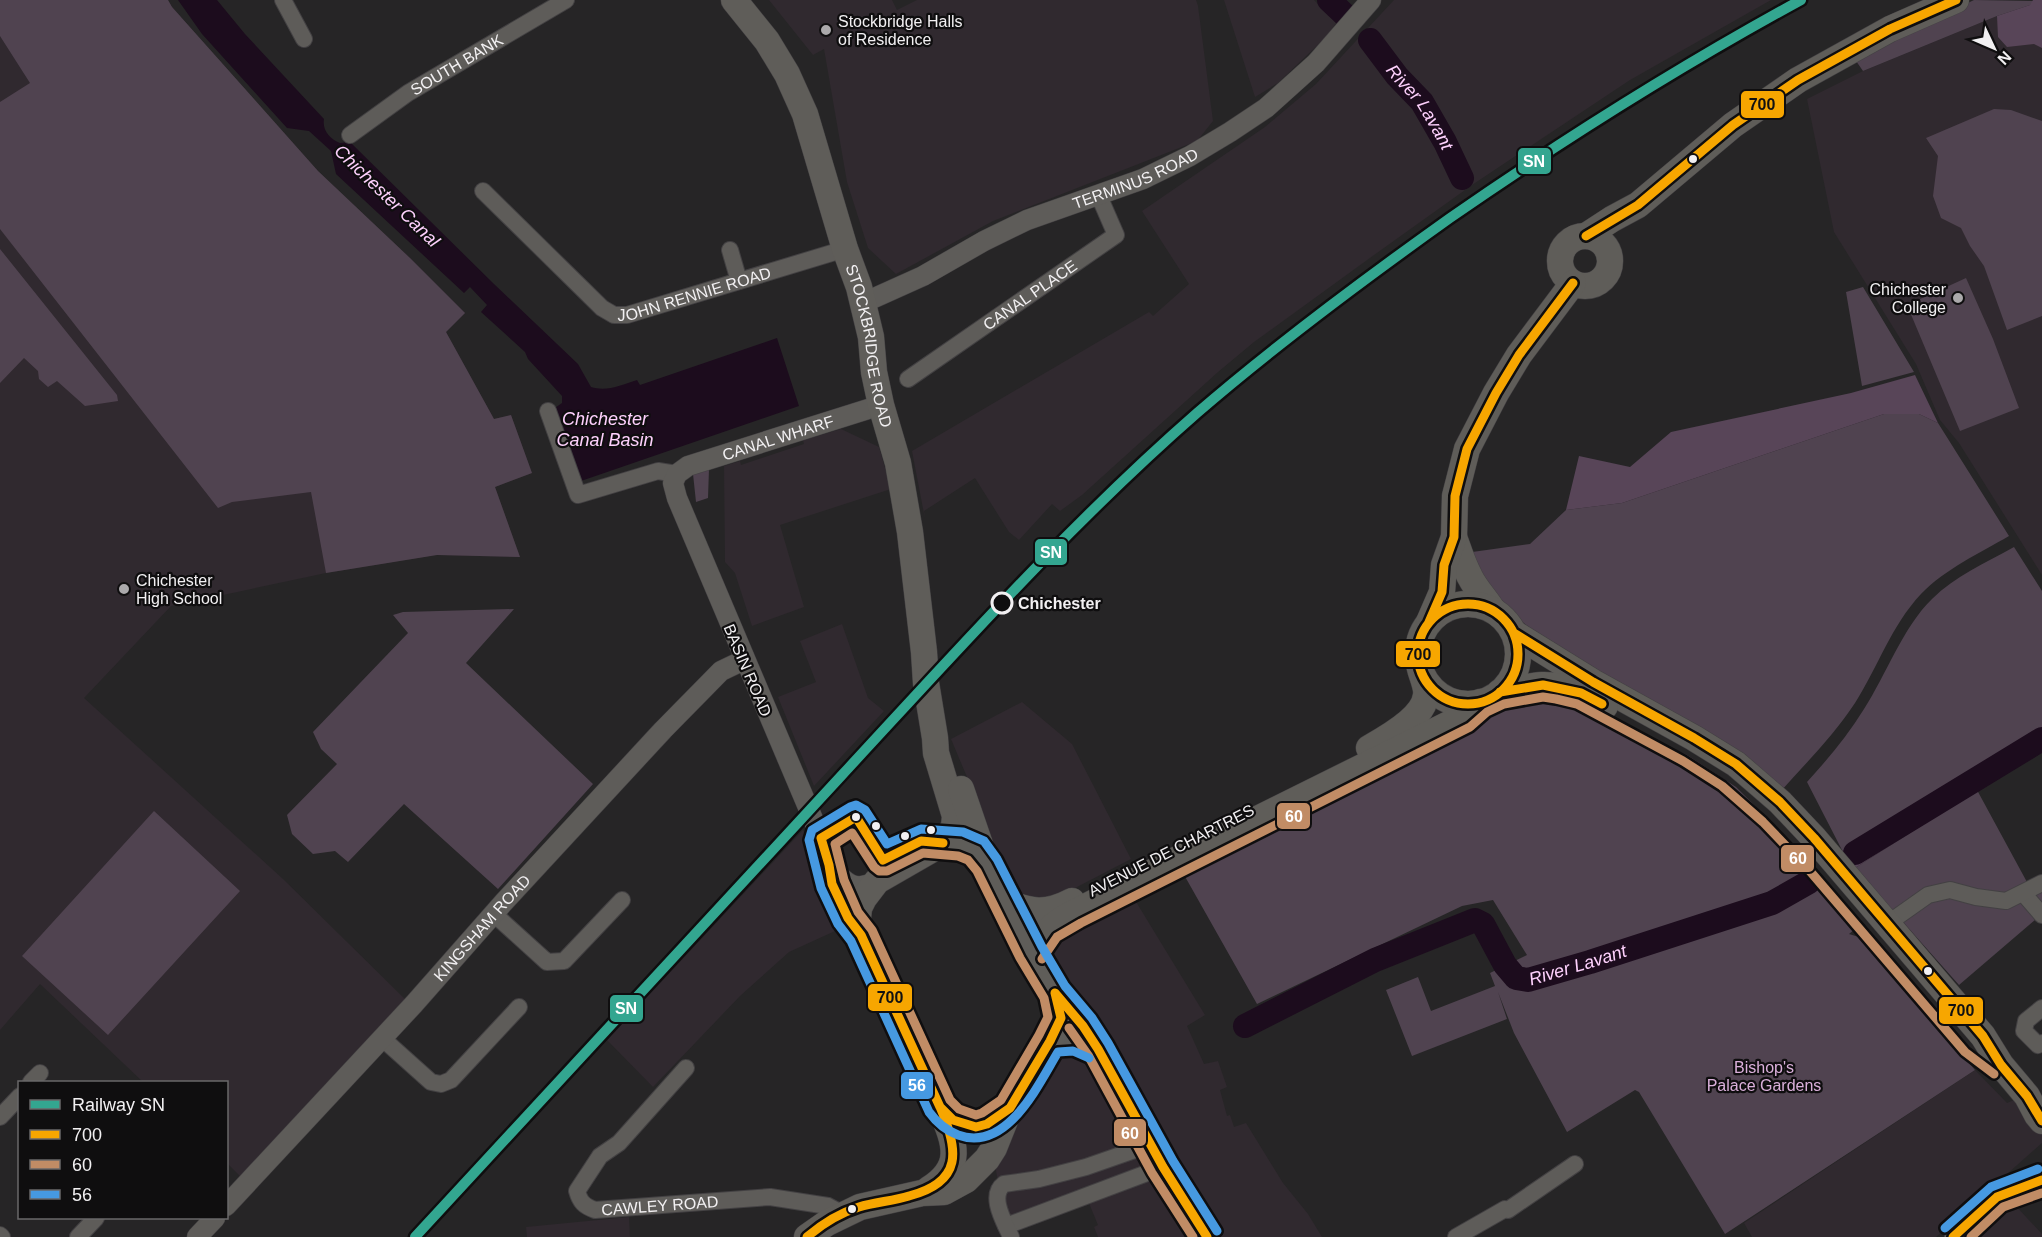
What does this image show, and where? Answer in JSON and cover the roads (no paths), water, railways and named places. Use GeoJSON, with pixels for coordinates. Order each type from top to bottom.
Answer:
{"type":"FeatureCollection","features":[{"type":"Feature","properties":{"kind":"main road","name":"STOCKBRIDGE ROAD"},"geometry":{"type":"LineString","coordinates":[[734,0],[767,41],[787,74],[805,114],[845,249],[860,287],[871,337],[874,372],[898,463],[910,532],[936,753],[956,816],[954,827],[943,843]]}},
{"type":"Feature","properties":{"kind":"main road"},"geometry":{"type":"LineString","coordinates":[[1587,236],[1599,241],[1608,251],[1610,267],[1602,280],[1588,286],[1573,283],[1567,279],[1561,266],[1562,252],[1572,240],[1587,236],[1638,205],[1733,125],[1798,80],[1864,42],[1956,0]]}},
{"type":"Feature","properties":{"kind":"main road"},"geometry":{"type":"LineString","coordinates":[[1608,251],[1638,205]]}},
{"type":"Feature","properties":{"kind":"main road"},"geometry":{"type":"LineString","coordinates":[[1454,537],[1467,572],[1492,609],[1508,623],[1514,633],[1518,658],[1509,683],[1490,697],[1466,704],[1452,701],[1439,694],[1428,684],[1421,672],[1418,657],[1419,642],[1442,592],[1444,565],[1454,537],[1455,496],[1467,449],[1496,393],[1518,355],[1573,283]]}},
{"type":"Feature","properties":{"kind":"main road"},"geometry":{"type":"LineString","coordinates":[[1429,622],[1442,610],[1458,604],[1475,604],[1492,609]]}},
{"type":"Feature","properties":{"kind":"main road","name":"AVENUE DE CHARTRES"},"geometry":{"type":"LineString","coordinates":[[1514,633],[1593,682],[1736,764],[1780,802],[1798,820],[1983,1036],[2001,1065]]}},
{"type":"Feature","properties":{"kind":"main road","name":"AVENUE DE CHARTRES"},"geometry":{"type":"LineString","coordinates":[[1004,902],[1036,912],[1051,910],[1063,905],[1381,741],[1413,719],[1423,707],[1427,694],[1421,672]]}},
{"type":"Feature","properties":{"kind":"main road","name":"AVENUE DE CHARTRES"},"geometry":{"type":"LineString","coordinates":[[1031,953],[1039,938],[1064,918],[1193,851],[1465,716],[1490,697],[1543,685],[1581,693],[1689,751],[1729,776],[1787,829],[1974,1044],[2001,1065],[2034,1101],[2037,1115],[2042,1121]]}},
{"type":"Feature","properties":{"kind":"main road"},"geometry":{"type":"LineString","coordinates":[[933,728],[947,754],[987,866]]}},
{"type":"Feature","properties":{"kind":"main road"},"geometry":{"type":"LineString","coordinates":[[807,1237],[843,1214],[860,1207],[922,1192],[944,1192],[966,1180],[987,1159],[994,1148],[1010,1108],[1061,1018],[1055,993],[1031,953],[987,866],[976,850],[970,846],[943,843],[877,881],[864,897],[858,918],[861,935],[952,1136],[952,1168],[942,1180],[922,1192]]}},
{"type":"Feature","properties":{"kind":"main road"},"geometry":{"type":"LineString","coordinates":[[940,1107],[953,1120],[975,1126],[987,1124],[1010,1108]]}},
{"type":"Feature","properties":{"kind":"street"},"geometry":{"type":"LineString","coordinates":[[283,0],[304,39]]}},
{"type":"Feature","properties":{"kind":"street","name":"SOUTH BANK"},"geometry":{"type":"LineString","coordinates":[[350,135],[408,93],[566,0]]}},
{"type":"Feature","properties":{"kind":"street","name":"TERMINUS ROAD"},"geometry":{"type":"LineString","coordinates":[[863,303],[923,276],[984,241],[1027,220],[1143,179],[1190,156],[1266,108],[1316,63],[1371,0]]}},
{"type":"Feature","properties":{"kind":"street","name":"JOHN RENNIE ROAD"},"geometry":{"type":"LineString","coordinates":[[483,190],[608,313],[620,316],[845,249]]}},
{"type":"Feature","properties":{"kind":"street","name":"CANAL PLACE"},"geometry":{"type":"LineString","coordinates":[[908,379],[1116,235],[1100,195]]}},
{"type":"Feature","properties":{"kind":"street"},"geometry":{"type":"LineString","coordinates":[[730,250],[739,281]]}},
{"type":"Feature","properties":{"kind":"street","name":"CANAL WHARF"},"geometry":{"type":"LineString","coordinates":[[677,474],[688,466],[881,405]]}},
{"type":"Feature","properties":{"kind":"street"},"geometry":{"type":"LineString","coordinates":[[548,411],[579,495],[658,471],[677,474]]}},
{"type":"Feature","properties":{"kind":"street","name":"BASIN ROAD"},"geometry":{"type":"LineString","coordinates":[[677,474],[673,483],[677,498],[821,838],[832,884],[848,918],[861,935]]}},
{"type":"Feature","properties":{"kind":"street","name":"KINGSHAM ROAD"},"geometry":{"type":"LineString","coordinates":[[228,1204],[383,1039],[494,914],[671,722],[721,671],[744,660]]}},
{"type":"Feature","properties":{"kind":"street"},"geometry":{"type":"LineString","coordinates":[[829,865],[840,877],[854,886],[864,888],[877,881]]}},
{"type":"Feature","properties":{"kind":"street"},"geometry":{"type":"LineString","coordinates":[[1887,924],[1928,895],[1950,890],[1976,897],[2006,901],[2042,883]]}},
{"type":"Feature","properties":{"kind":"street"},"geometry":{"type":"LineString","coordinates":[[2023,893],[2042,915]]}},
{"type":"Feature","properties":{"kind":"street"},"geometry":{"type":"LineString","coordinates":[[494,914],[546,962],[564,961],[622,900]]}},
{"type":"Feature","properties":{"kind":"street"},"geometry":{"type":"LineString","coordinates":[[1055,993],[1083,1026],[1098,1049],[1163,1167],[1207,1237]]}},
{"type":"Feature","properties":{"kind":"street"},"geometry":{"type":"LineString","coordinates":[[383,1039],[431,1082],[441,1084],[451,1080],[519,1007]]}},
{"type":"Feature","properties":{"kind":"street"},"geometry":{"type":"LineString","coordinates":[[2042,1008],[2026,1021],[2025,1031],[2038,1045],[2042,1043]]}},
{"type":"Feature","properties":{"kind":"street"},"geometry":{"type":"LineString","coordinates":[[1050,1041],[1068,1037],[1082,1039],[1098,1049]]}},
{"type":"Feature","properties":{"kind":"street","name":"CAWLEY ROAD"},"geometry":{"type":"LineString","coordinates":[[686,1068],[619,1143],[595,1161],[577,1191],[580,1201],[595,1210],[770,1197],[828,1206],[843,1214]]}},
{"type":"Feature","properties":{"kind":"street"},"geometry":{"type":"LineString","coordinates":[[0,1117],[18,1097]]}},
{"type":"Feature","properties":{"kind":"street"},"geometry":{"type":"LineString","coordinates":[[1149,1140],[1086,1167],[1039,1179],[1004,1184],[998,1192],[999,1209],[1009,1231],[1163,1167]]}},
{"type":"Feature","properties":{"kind":"street"},"geometry":{"type":"LineString","coordinates":[[1456,1237],[1504,1209],[1508,1210],[1575,1164]]}},
{"type":"Feature","properties":{"kind":"street"},"geometry":{"type":"LineString","coordinates":[[1953,1237],[1997,1197],[2042,1180]]}},
{"type":"Feature","properties":{"kind":"street"},"geometry":{"type":"LineString","coordinates":[[78,1237],[95,1219]]}},
{"type":"Feature","properties":{"kind":"street"},"geometry":{"type":"LineString","coordinates":[[197,1237],[214,1219]]}},
{"type":"Feature","properties":{"kind":"water"},"geometry":{"type":"Polygon","coordinates":[[[178,0],[217,0],[245,34],[324,119],[324,127],[330,137],[340,143],[350,142],[578,364],[591,387],[608,388],[637,380],[640,385],[777,338],[799,406],[581,481],[552,410],[562,403],[562,396],[528,359],[525,352],[481,312],[487,305],[470,287],[464,293],[336,174],[331,151],[309,131],[287,128],[202,34],[178,0]]]}},
{"type":"Feature","properties":{"kind":"waterway","name":"River Lavant"},"geometry":{"type":"LineString","coordinates":[[1329,0],[1346,16]]}},
{"type":"Feature","properties":{"kind":"waterway","name":"River Lavant"},"geometry":{"type":"LineString","coordinates":[[1370,40],[1397,76],[1422,102],[1462,178]]}},
{"type":"Feature","properties":{"kind":"waterway","name":"River Lavant"},"geometry":{"type":"LineString","coordinates":[[1855,853],[2042,739]]}},
{"type":"Feature","properties":{"kind":"waterway","name":"River Lavant"},"geometry":{"type":"LineString","coordinates":[[1245,1026],[1375,960],[1475,920],[1483,924],[1505,965],[1516,978],[1528,980],[1772,903],[1809,882]]}},
{"type":"Feature","properties":{"kind":"waterway","name":"River Lavant"},"geometry":{"type":"LineString","coordinates":[[1244,1022],[1245,1026]]}},
{"type":"Feature","properties":{"kind":"rail line","name":"SN"},"geometry":{"type":"LineString","coordinates":[[415,1237],[1015,589],[1104,499],[1197,413],[1321,312],[1450,218],[1579,132],[1667,77],[1801,0]]}},
{"type":"Feature","properties":{"kind":"place","name":"Stockbridge Halls of Residence"},"geometry":{"type":"Point","coordinates":[826,30]}},
{"type":"Feature","properties":{"kind":"place","name":"Chichester College"},"geometry":{"type":"Point","coordinates":[1958,298]}},
{"type":"Feature","properties":{"kind":"place","name":"Chichester High School"},"geometry":{"type":"Point","coordinates":[124,589]}},
{"type":"Feature","properties":{"kind":"place","name":"Chichester"},"geometry":{"type":"Point","coordinates":[1002,603]}},
{"type":"Feature","properties":{"kind":"water label","name":"Chichester Canal"},"geometry":{"type":"Point","coordinates":[387,196]}},
{"type":"Feature","properties":{"kind":"water label","name":"Chichester Canal Basin"},"geometry":{"type":"Point","coordinates":[605,429]}},
{"type":"Feature","properties":{"kind":"park label","name":"Bishop's Palace Gardens"},"geometry":{"type":"Point","coordinates":[1764,1076]}}]}
